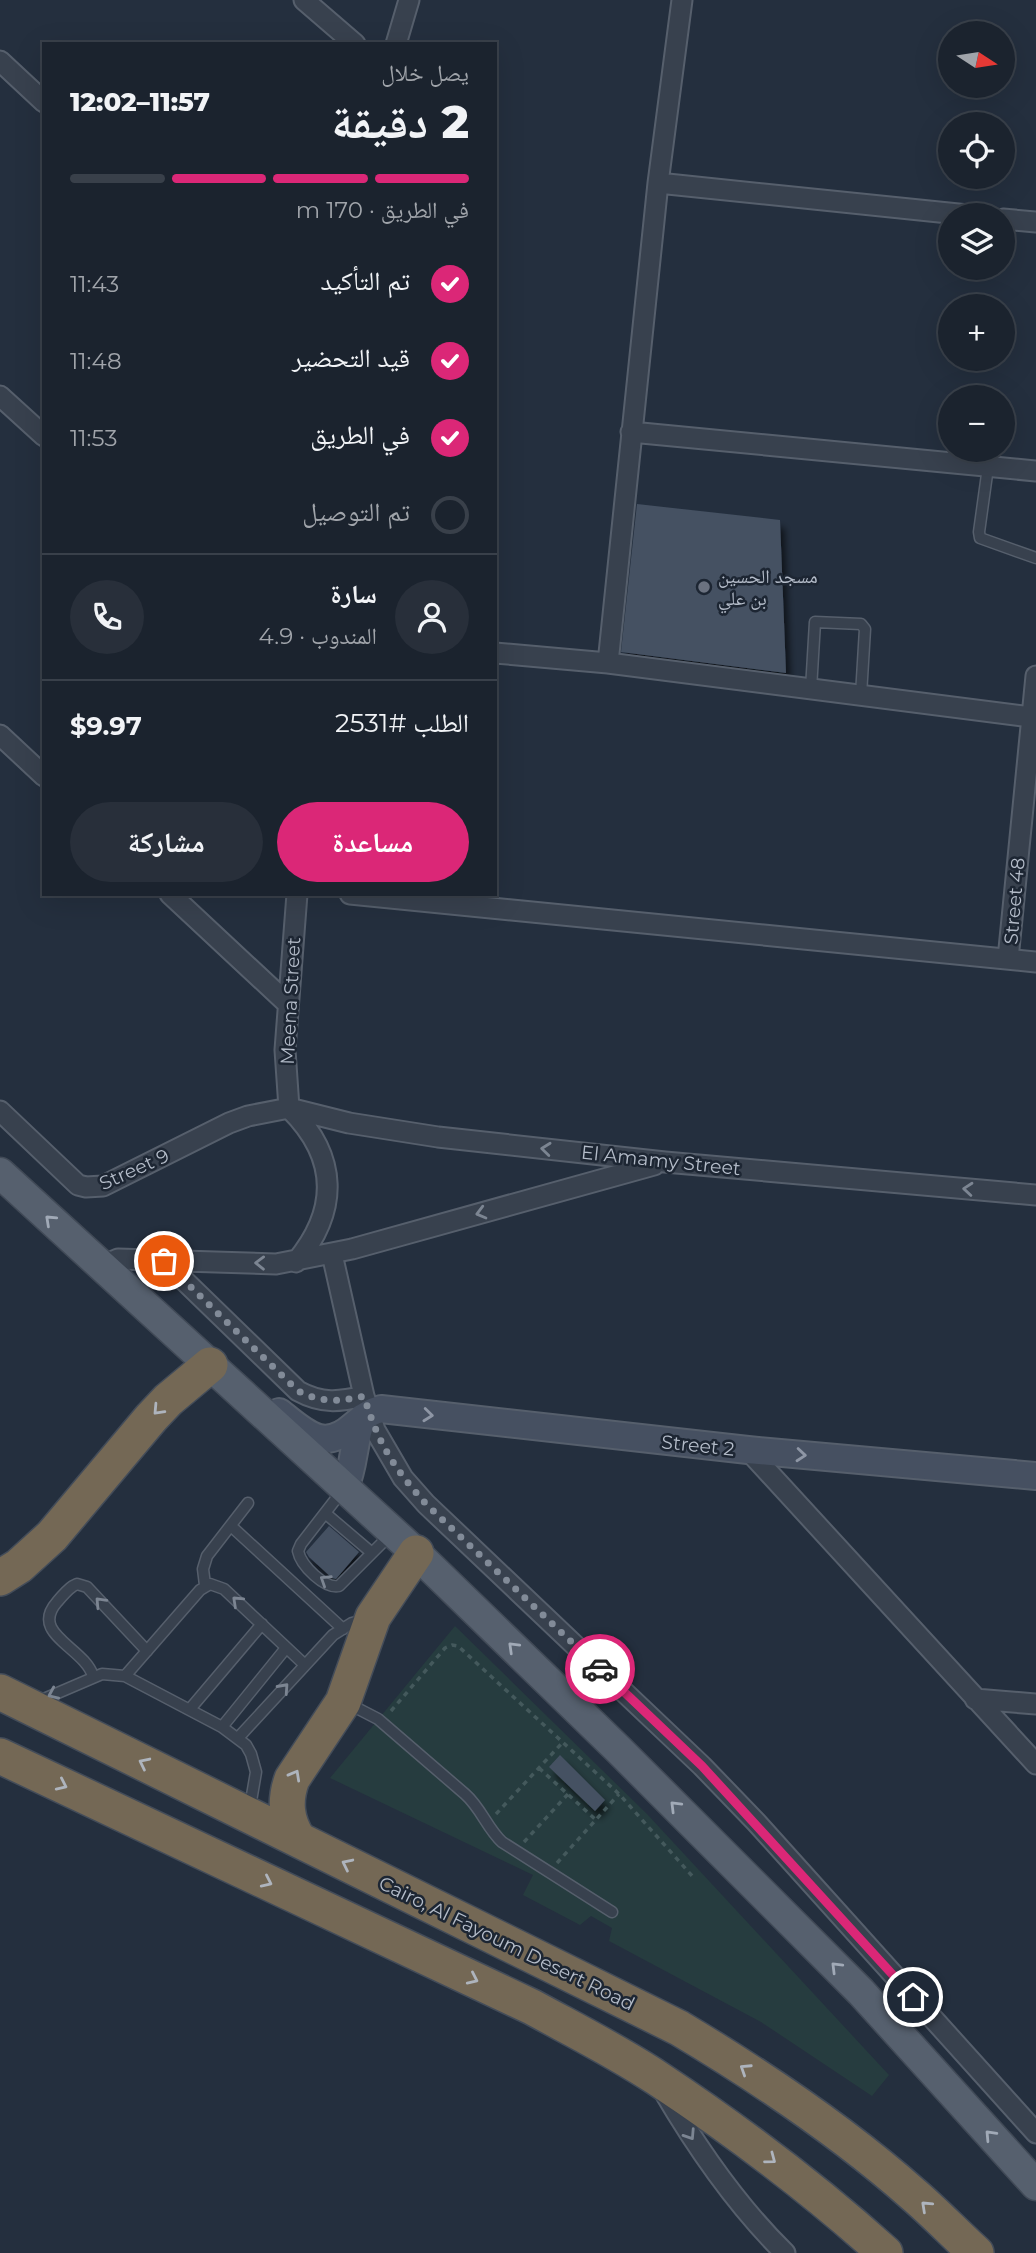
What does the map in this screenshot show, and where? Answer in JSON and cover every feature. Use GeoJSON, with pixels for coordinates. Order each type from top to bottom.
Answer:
{"type":"FeatureCollection","features":[{"type":"Feature","properties":{"kind":"highway"},"geometry":{"type":"LineString","coordinates":[[0,1578],[37,1552],[168,1400],[210,1365]]}},
{"type":"Feature","properties":{"kind":"highway"},"geometry":{"type":"LineString","coordinates":[[298,1839],[292,1830],[287,1810],[288,1789],[297,1770],[343,1702],[358,1623],[404,1542]]}},
{"type":"Feature","properties":{"kind":"highway","name":"Cairo, Al Fayoum Desert Road"},"geometry":{"type":"LineString","coordinates":[[14,1698],[669,2023],[728,2057],[821,2120],[866,2155],[914,2194],[976,2253]]}},
{"type":"Feature","properties":{"kind":"highway"},"geometry":{"type":"LineString","coordinates":[[0,1756],[532,2007],[655,2077],[769,2157],[885,2253]]}},
{"type":"Feature","properties":{"kind":"main road"},"geometry":{"type":"LineString","coordinates":[[0,1173],[404,1542],[629,1760],[861,1992],[1036,2185]]}},
{"type":"Feature","properties":{"kind":"street"},"geometry":{"type":"LineString","coordinates":[[304,0],[353,42]]}},
{"type":"Feature","properties":{"kind":"street"},"geometry":{"type":"LineString","coordinates":[[397,42],[409,0]]}},
{"type":"Feature","properties":{"kind":"street"},"geometry":{"type":"LineString","coordinates":[[608,663],[658,183],[682,0]]}},
{"type":"Feature","properties":{"kind":"street"},"geometry":{"type":"LineString","coordinates":[[0,61],[42,100]]}},
{"type":"Feature","properties":{"kind":"street"},"geometry":{"type":"LineString","coordinates":[[658,183],[938,212]]}},
{"type":"Feature","properties":{"kind":"street"},"geometry":{"type":"LineString","coordinates":[[1015,220],[1036,222]]}},
{"type":"Feature","properties":{"kind":"street"},"geometry":{"type":"LineString","coordinates":[[0,396],[42,434]]}},
{"type":"Feature","properties":{"kind":"street"},"geometry":{"type":"LineString","coordinates":[[631,432],[1036,471]]}},
{"type":"Feature","properties":{"kind":"street"},"geometry":{"type":"LineString","coordinates":[[497,653],[608,663],[1031,717]]}},
{"type":"Feature","properties":{"kind":"street","name":"Street 48"},"geometry":{"type":"LineString","coordinates":[[1009,959],[1036,676]]}},
{"type":"Feature","properties":{"kind":"street"},"geometry":{"type":"LineString","coordinates":[[0,735],[42,774]]}},
{"type":"Feature","properties":{"kind":"street"},"geometry":{"type":"LineString","coordinates":[[172,896],[288,1004]]}},
{"type":"Feature","properties":{"kind":"street","name":"Meena Street"},"geometry":{"type":"LineString","coordinates":[[289,1108],[285,1050],[296,896]]}},
{"type":"Feature","properties":{"kind":"street"},"geometry":{"type":"LineString","coordinates":[[370,896],[1036,962]]}},
{"type":"Feature","properties":{"kind":"street"},"geometry":{"type":"LineString","coordinates":[[289,1108],[304,1123],[316,1141],[324,1161],[327,1182],[326,1204],[320,1225],[296,1262]]}},
{"type":"Feature","properties":{"kind":"street","name":"Street 9"},"geometry":{"type":"LineString","coordinates":[[0,1111],[78,1185],[95,1188],[248,1116],[289,1108]]}},
{"type":"Feature","properties":{"kind":"street","name":"El Amamy Street"},"geometry":{"type":"LineString","coordinates":[[289,1108],[349,1123],[438,1137],[665,1162],[1036,1195]]}},
{"type":"Feature","properties":{"kind":"street"},"geometry":{"type":"LineString","coordinates":[[100,1267],[118,1259],[276,1264],[296,1262],[665,1162]]}},
{"type":"Feature","properties":{"kind":"street"},"geometry":{"type":"LineString","coordinates":[[332,1254],[365,1408],[383,1448],[402,1478],[426,1504],[702,1766],[756,1822],[1036,2133]]}},
{"type":"Feature","properties":{"kind":"street"},"geometry":{"type":"LineString","coordinates":[[164,1261],[298,1391],[312,1398],[365,1408]]}},
{"type":"Feature","properties":{"kind":"street"},"geometry":{"type":"LineString","coordinates":[[257,1407],[280,1412],[302,1430],[315,1437],[330,1439],[338,1439],[365,1408]]}},
{"type":"Feature","properties":{"kind":"street"},"geometry":{"type":"LineString","coordinates":[[345,1487],[350,1477],[365,1408]]}},
{"type":"Feature","properties":{"kind":"street","name":"Street 2"},"geometry":{"type":"LineString","coordinates":[[365,1408],[748,1450],[1036,1476]]}},
{"type":"Feature","properties":{"kind":"street"},"geometry":{"type":"LineString","coordinates":[[748,1450],[1036,1765]]}},
{"type":"Feature","properties":{"kind":"street"},"geometry":{"type":"LineString","coordinates":[[975,1699],[1036,1704]]}},
{"type":"Feature","properties":{"kind":"street"},"geometry":{"type":"LineString","coordinates":[[655,2077],[689,2135],[728,2189],[785,2253]]}},
{"type":"Feature","properties":{"kind":"lane"},"geometry":{"type":"LineString","coordinates":[[988,467],[980,538],[1036,558]]}},
{"type":"Feature","properties":{"kind":"lane"},"geometry":{"type":"LineString","coordinates":[[810,689],[815,622],[861,624],[865,629],[861,695]]}},
{"type":"Feature","properties":{"kind":"lane"},"geometry":{"type":"LineString","coordinates":[[345,1487],[325,1513],[319,1529],[309,1541],[299,1547],[300,1559],[326,1583],[332,1587],[340,1586],[346,1573],[356,1562],[372,1553],[404,1542]]}},
{"type":"Feature","properties":{"kind":"lane"},"geometry":{"type":"LineString","coordinates":[[125,1676],[205,1585],[204,1563],[248,1503]]}},
{"type":"Feature","properties":{"kind":"lane"},"geometry":{"type":"LineString","coordinates":[[325,1513],[372,1553]]}},
{"type":"Feature","properties":{"kind":"lane"},"geometry":{"type":"LineString","coordinates":[[231,1526],[358,1623],[333,1635],[238,1738]]}},
{"type":"Feature","properties":{"kind":"lane"},"geometry":{"type":"LineString","coordinates":[[93,1676],[85,1660],[52,1632],[48,1623],[51,1609],[73,1586],[78,1584],[87,1587],[147,1651]]}},
{"type":"Feature","properties":{"kind":"lane"},"geometry":{"type":"LineString","coordinates":[[205,1585],[216,1585],[225,1589],[305,1665]]}},
{"type":"Feature","properties":{"kind":"lane"},"geometry":{"type":"LineString","coordinates":[[190,1709],[262,1624]]}},
{"type":"Feature","properties":{"kind":"lane"},"geometry":{"type":"LineString","coordinates":[[222,1727],[286,1648]]}},
{"type":"Feature","properties":{"kind":"lane"},"geometry":{"type":"LineString","coordinates":[[14,1698],[93,1676],[113,1673],[125,1676],[190,1709],[238,1738],[251,1754],[256,1772],[249,1815]]}},
{"type":"Feature","properties":{"kind":"lane"},"geometry":{"type":"LineString","coordinates":[[343,1702],[365,1710],[382,1722],[471,1798],[502,1843],[612,1912]]}},
{"type":"Feature","properties":{"kind":"path"},"geometry":{"type":"LineString","coordinates":[[382,1722],[445,1648],[455,1645],[564,1741],[619,1794],[694,1878]]}},
{"type":"Feature","properties":{"kind":"path"},"geometry":{"type":"LineString","coordinates":[[487,1824],[564,1741]]}},
{"type":"Feature","properties":{"kind":"path"},"geometry":{"type":"LineString","coordinates":[[539,1768],[596,1820]]}},
{"type":"Feature","properties":{"kind":"path"},"geometry":{"type":"LineString","coordinates":[[515,1852],[568,1794]]}},
{"type":"Feature","properties":{"kind":"path"},"geometry":{"type":"LineString","coordinates":[[548,1872],[619,1794]]}},
{"type":"Feature","properties":{"kind":"green space"},"geometry":{"type":"Polygon","coordinates":[[[455,1626],[647,1814],[889,2075],[872,2096],[761,2022],[609,1941],[612,1928],[591,1916],[580,1925],[523,1895],[533,1875],[330,1778],[455,1626]]]}},
{"type":"Feature","properties":{"kind":"building","name":"مسجد الحسين بن علي"},"geometry":{"type":"Polygon","coordinates":[[[637,504],[780,520],[786,673],[621,652],[637,504]]]}},
{"type":"Feature","properties":{"kind":"building"},"geometry":{"type":"Polygon","coordinates":[[[329,1526],[359,1552],[336,1579],[306,1552],[329,1526]]]}},
{"type":"Feature","properties":{"kind":"building"},"geometry":{"type":"Polygon","coordinates":[[[560,1755],[605,1800],[595,1811],[549,1767],[560,1755]]]}},
{"type":"Feature","properties":{"kind":"way so far"},"geometry":{"type":"LineString","coordinates":[[164,1261],[298,1391],[326,1401],[340,1402],[364,1396],[383,1448],[402,1478],[600,1669]]}},
{"type":"Feature","properties":{"kind":"place","name":"مسجد الحسين بن علي"},"geometry":{"type":"Point","coordinates":[704,587]}},
{"type":"Feature","properties":{"kind":"route"},"geometry":{"type":"LineString","coordinates":[[600,1669],[702,1766],[756,1822],[913,1997]]}}]}
